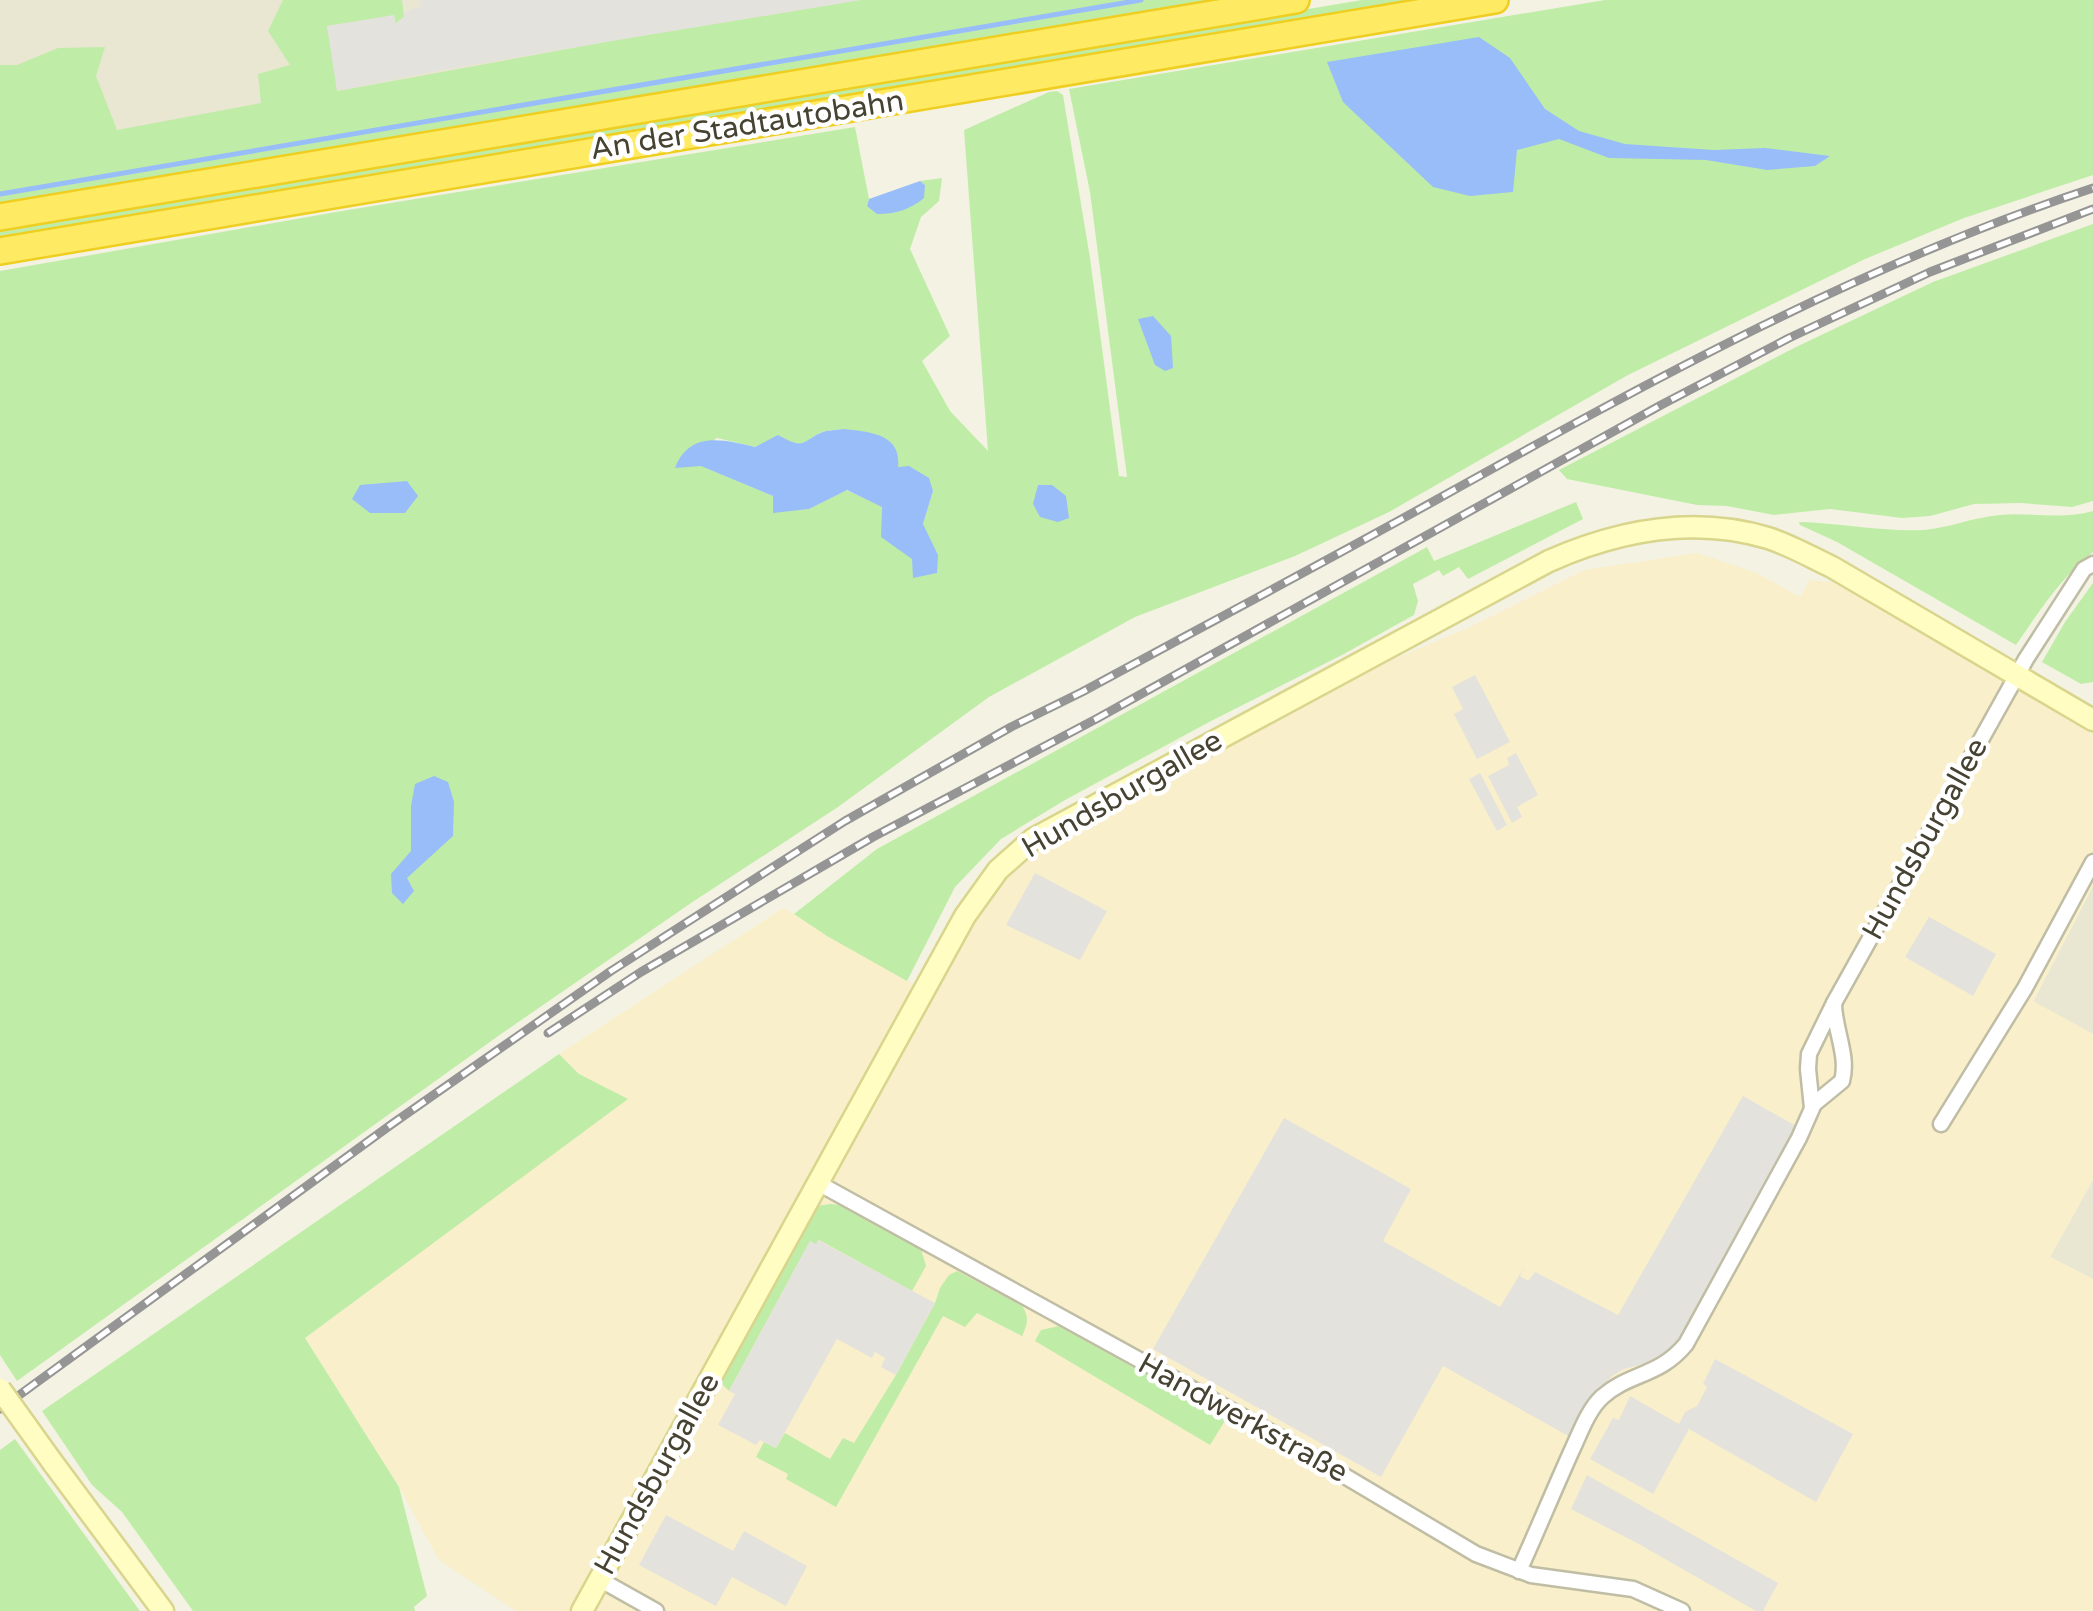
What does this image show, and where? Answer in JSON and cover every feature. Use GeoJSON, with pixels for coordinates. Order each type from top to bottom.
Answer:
{"type":"FeatureCollection","features":[{"type":"Feature","properties":{"kind":"highway","name":"An der Stadtautobahn"},"geometry":{"type":"LineString","coordinates":[[0,217],[1296,0]]}},
{"type":"Feature","properties":{"kind":"highway","name":"An der Stadtautobahn"},"geometry":{"type":"LineString","coordinates":[[0,251],[1495,0]]}},
{"type":"Feature","properties":{"kind":"street","name":"Hundsburgallee"},"geometry":{"type":"LineString","coordinates":[[582,1611],[965,916],[982,890],[1018,850],[1072,816],[1550,561],[1578,548],[1654,528],[1718,528],[1770,539],[1832,567],[2093,720]]}},
{"type":"Feature","properties":{"kind":"street"},"geometry":{"type":"LineString","coordinates":[[2016,676],[2057,608],[2084,569],[2093,564]]}},
{"type":"Feature","properties":{"kind":"street","name":"Hundsburgallee"},"geometry":{"type":"LineString","coordinates":[[1812,1108],[1809,1054],[2016,676]]}},
{"type":"Feature","properties":{"kind":"street"},"geometry":{"type":"LineString","coordinates":[[1941,1124],[2088,885],[2093,862]]}},
{"type":"Feature","properties":{"kind":"street","name":"Hundsburgallee"},"geometry":{"type":"LineString","coordinates":[[1519,1571],[1598,1401],[1617,1384],[1663,1366],[1686,1344],[1812,1108],[1838,1086],[1844,1062],[1834,1003]]}},
{"type":"Feature","properties":{"kind":"street","name":"Handwerkstraße"},"geometry":{"type":"LineString","coordinates":[[818,1184],[1274,1434],[1439,1534],[1486,1558],[1558,1580],[1633,1589],[1682,1611]]}},
{"type":"Feature","properties":{"kind":"street"},"geometry":{"type":"LineString","coordinates":[[0,1390],[163,1611]]}},
{"type":"Feature","properties":{"kind":"street"},"geometry":{"type":"LineString","coordinates":[[598,1579],[656,1611]]}},
{"type":"Feature","properties":{"kind":"shaded area"},"geometry":{"type":"Polygon","coordinates":[[[0,0],[1206,0],[0,201],[0,0]]]}},
{"type":"Feature","properties":{"kind":"shaded area"},"geometry":{"type":"Polygon","coordinates":[[[420,0],[860,0],[337,91],[327,26],[394,15],[396,24],[405,12],[421,6],[420,0]]]}},
{"type":"Feature","properties":{"kind":"shaded area"},"geometry":{"type":"Polygon","coordinates":[[[1697,553],[1757,573],[1800,597],[1810,580],[1841,583],[2093,731],[2093,886],[2033,1001],[2093,1034],[2093,1180],[2050,1257],[2093,1279],[2093,1611],[516,1611],[439,1560],[399,1487],[305,1338],[627,1099],[579,1074],[559,1054],[783,908],[929,993],[975,914],[1015,867],[1060,836],[1326,688],[1472,626],[1584,570],[1697,553]],[[940,1288],[932,1310],[965,1326],[977,1313],[1021,1336],[940,1288]]]}},
{"type":"Feature","properties":{"kind":"shaded area"},"geometry":{"type":"Polygon","coordinates":[[[1475,675],[1510,742],[1477,759],[1454,714],[1463,709],[1452,687],[1475,675]]]}},
{"type":"Feature","properties":{"kind":"shaded area"},"geometry":{"type":"Polygon","coordinates":[[[1516,753],[1538,795],[1517,807],[1522,817],[1512,823],[1488,776],[1509,765],[1507,758],[1516,753]]]}},
{"type":"Feature","properties":{"kind":"shaded area"},"geometry":{"type":"Polygon","coordinates":[[[1480,773],[1507,825],[1497,831],[1469,779],[1480,773]]]}},
{"type":"Feature","properties":{"kind":"shaded area"},"geometry":{"type":"Polygon","coordinates":[[[1035,873],[1107,911],[1080,960],[1006,925],[1035,873]]]}},
{"type":"Feature","properties":{"kind":"shaded area"},"geometry":{"type":"Polygon","coordinates":[[[2093,886],[2093,1034],[2033,1002],[2093,886]]]}},
{"type":"Feature","properties":{"kind":"shaded area"},"geometry":{"type":"Polygon","coordinates":[[[1929,917],[1996,954],[1973,996],[1905,957],[1929,917]]]}},
{"type":"Feature","properties":{"kind":"shaded area"},"geometry":{"type":"Polygon","coordinates":[[[1743,1096],[1796,1126],[1678,1340],[1651,1362],[1612,1376],[1593,1398],[1572,1438],[1443,1366],[1381,1477],[1153,1349],[1284,1118],[1411,1189],[1383,1241],[1500,1307],[1525,1266],[1520,1276],[1528,1281],[1535,1272],[1618,1315],[1743,1096]]]}},
{"type":"Feature","properties":{"kind":"shaded area"},"geometry":{"type":"Polygon","coordinates":[[[2093,1180],[2093,1279],[2050,1257],[2093,1180]]]}},
{"type":"Feature","properties":{"kind":"shaded area"},"geometry":{"type":"Polygon","coordinates":[[[818,1240],[935,1303],[896,1375],[881,1367],[885,1358],[875,1352],[872,1358],[837,1339],[776,1448],[760,1440],[756,1445],[718,1425],[735,1394],[729,1391],[810,1241],[816,1244],[818,1240]]]}},
{"type":"Feature","properties":{"kind":"shaded area"},"geometry":{"type":"Polygon","coordinates":[[[1715,1359],[1853,1434],[1816,1502],[1689,1429],[1653,1494],[1590,1459],[1613,1418],[1619,1420],[1630,1396],[1679,1424],[1685,1412],[1697,1406],[1715,1359]]]}},
{"type":"Feature","properties":{"kind":"shaded area"},"geometry":{"type":"Polygon","coordinates":[[[1587,1475],[1778,1583],[1763,1611],[1756,1611],[1571,1509],[1587,1475]]]}},
{"type":"Feature","properties":{"kind":"shaded area"},"geometry":{"type":"Polygon","coordinates":[[[666,1515],[733,1551],[744,1531],[807,1566],[786,1606],[732,1577],[716,1606],[639,1565],[666,1515]]]}},
{"type":"Feature","properties":{"kind":"green space"},"geometry":{"type":"Polygon","coordinates":[[[283,0],[402,0],[404,17],[395,24],[394,16],[327,26],[338,91],[860,0],[1238,0],[0,208],[0,65],[17,65],[58,48],[105,47],[96,76],[117,130],[261,103],[258,74],[290,65],[268,31],[283,0]]]}},
{"type":"Feature","properties":{"kind":"green space"},"geometry":{"type":"Polygon","coordinates":[[[1362,0],[1416,0],[0,239],[0,228],[1362,0]]]}},
{"type":"Feature","properties":{"kind":"green space"},"geometry":{"type":"Polygon","coordinates":[[[1605,0],[2093,0],[2093,175],[1964,218],[1865,259],[1628,375],[1389,512],[1295,556],[1135,617],[989,697],[838,807],[501,1034],[17,1381],[0,1355],[0,271],[855,127],[869,199],[867,206],[925,185],[920,181],[942,178],[939,201],[921,217],[910,249],[950,336],[922,361],[950,411],[988,451],[964,130],[1057,91],[1063,95],[1090,258],[1119,476],[1127,477],[1090,192],[1069,89],[1605,0]],[[844,429],[826,431],[800,444],[778,436],[755,447],[717,438],[675,467],[700,465],[773,496],[773,512],[809,509],[846,490],[923,524],[933,491],[844,429]]]}},
{"type":"Feature","properties":{"kind":"green space"},"geometry":{"type":"Polygon","coordinates":[[[2093,224],[2093,501],[2072,507],[1974,504],[1930,516],[1902,518],[1830,509],[1774,515],[1697,505],[1567,479],[1559,470],[1796,347],[1933,282],[2093,224]]]}},
{"type":"Feature","properties":{"kind":"green space"},"geometry":{"type":"Polygon","coordinates":[[[1576,502],[1583,519],[1468,579],[1459,567],[1443,576],[1439,570],[1413,584],[1418,601],[1414,615],[1065,800],[1001,839],[955,887],[907,981],[794,914],[877,849],[1427,547],[1434,561],[1576,502]]]}},
{"type":"Feature","properties":{"kind":"green space"},"geometry":{"type":"Polygon","coordinates":[[[2093,511],[2093,552],[2061,584],[2016,645],[1799,522],[1924,530],[2000,515],[2070,515],[2093,511]]]}},
{"type":"Feature","properties":{"kind":"green space"},"geometry":{"type":"Polygon","coordinates":[[[2093,583],[2093,682],[2081,684],[2042,662],[2093,583]]]}},
{"type":"Feature","properties":{"kind":"green space"},"geometry":{"type":"Polygon","coordinates":[[[559,1054],[579,1074],[628,1099],[305,1338],[399,1487],[427,1596],[414,1607],[415,1611],[193,1611],[122,1512],[92,1485],[42,1411],[559,1054]]]}},
{"type":"Feature","properties":{"kind":"green space"},"geometry":{"type":"Polygon","coordinates":[[[840,1205],[921,1249],[926,1266],[912,1291],[819,1240],[816,1245],[810,1241],[729,1391],[717,1379],[810,1210],[840,1205]]]}},
{"type":"Feature","properties":{"kind":"green space"},"geometry":{"type":"Polygon","coordinates":[[[957,1271],[1022,1306],[1027,1321],[1022,1336],[977,1313],[965,1327],[943,1316],[836,1507],[756,1457],[764,1442],[776,1448],[785,1433],[830,1459],[843,1438],[854,1443],[896,1375],[940,1288],[957,1271]]]}},
{"type":"Feature","properties":{"kind":"green space"},"geometry":{"type":"Polygon","coordinates":[[[1059,1326],[1226,1419],[1210,1445],[1035,1341],[1041,1330],[1059,1326]]]}},
{"type":"Feature","properties":{"kind":"green space"},"geometry":{"type":"Polygon","coordinates":[[[15,1439],[140,1611],[0,1611],[0,1450],[15,1439]]]}},
{"type":"Feature","properties":{"kind":"water"},"geometry":{"type":"Polygon","coordinates":[[[1479,37],[1510,58],[1545,109],[1579,131],[1625,144],[1714,150],[1765,148],[1830,156],[1815,166],[1767,170],[1706,160],[1609,158],[1559,139],[1517,150],[1513,192],[1470,196],[1433,187],[1343,102],[1327,62],[1479,37]]]}},
{"type":"Feature","properties":{"kind":"water"},"geometry":{"type":"Polygon","coordinates":[[[920,181],[925,185],[924,198],[908,208],[877,214],[867,206],[869,199],[920,181]]]}},
{"type":"Feature","properties":{"kind":"water"},"geometry":{"type":"Polygon","coordinates":[[[1153,316],[1171,336],[1173,368],[1165,371],[1155,365],[1138,319],[1153,316]]]}},
{"type":"Feature","properties":{"kind":"water"},"geometry":{"type":"Polygon","coordinates":[[[844,429],[881,436],[895,447],[898,467],[909,466],[929,478],[933,491],[923,524],[938,555],[937,573],[913,578],[912,559],[881,537],[882,507],[847,490],[809,509],[773,513],[773,496],[701,466],[675,468],[681,456],[699,443],[720,441],[755,447],[778,435],[800,443],[826,431],[844,429]]]}},
{"type":"Feature","properties":{"kind":"water"},"geometry":{"type":"Polygon","coordinates":[[[407,481],[418,496],[405,513],[370,513],[352,499],[360,485],[407,481]]]}},
{"type":"Feature","properties":{"kind":"water"},"geometry":{"type":"Polygon","coordinates":[[[1038,485],[1052,485],[1066,496],[1069,518],[1058,522],[1040,517],[1033,504],[1038,485]]]}},
{"type":"Feature","properties":{"kind":"water"},"geometry":{"type":"Polygon","coordinates":[[[434,776],[448,782],[454,802],[453,836],[407,878],[414,891],[403,904],[392,893],[391,874],[411,851],[415,784],[434,776]]]}},
{"type":"Feature","properties":{"kind":"waterway"},"geometry":{"type":"LineString","coordinates":[[0,194],[1141,0]]}},
{"type":"Feature","properties":{"kind":"railway"},"geometry":{"type":"LineString","coordinates":[[0,1409],[392,1124],[611,971],[845,821],[1011,727],[1676,369],[1923,252],[2093,188]]}},
{"type":"Feature","properties":{"kind":"railway"},"geometry":{"type":"LineString","coordinates":[[548,1033],[641,972],[873,837],[1098,718],[1661,405],[1789,338],[1930,272],[2093,209]]}}]}
